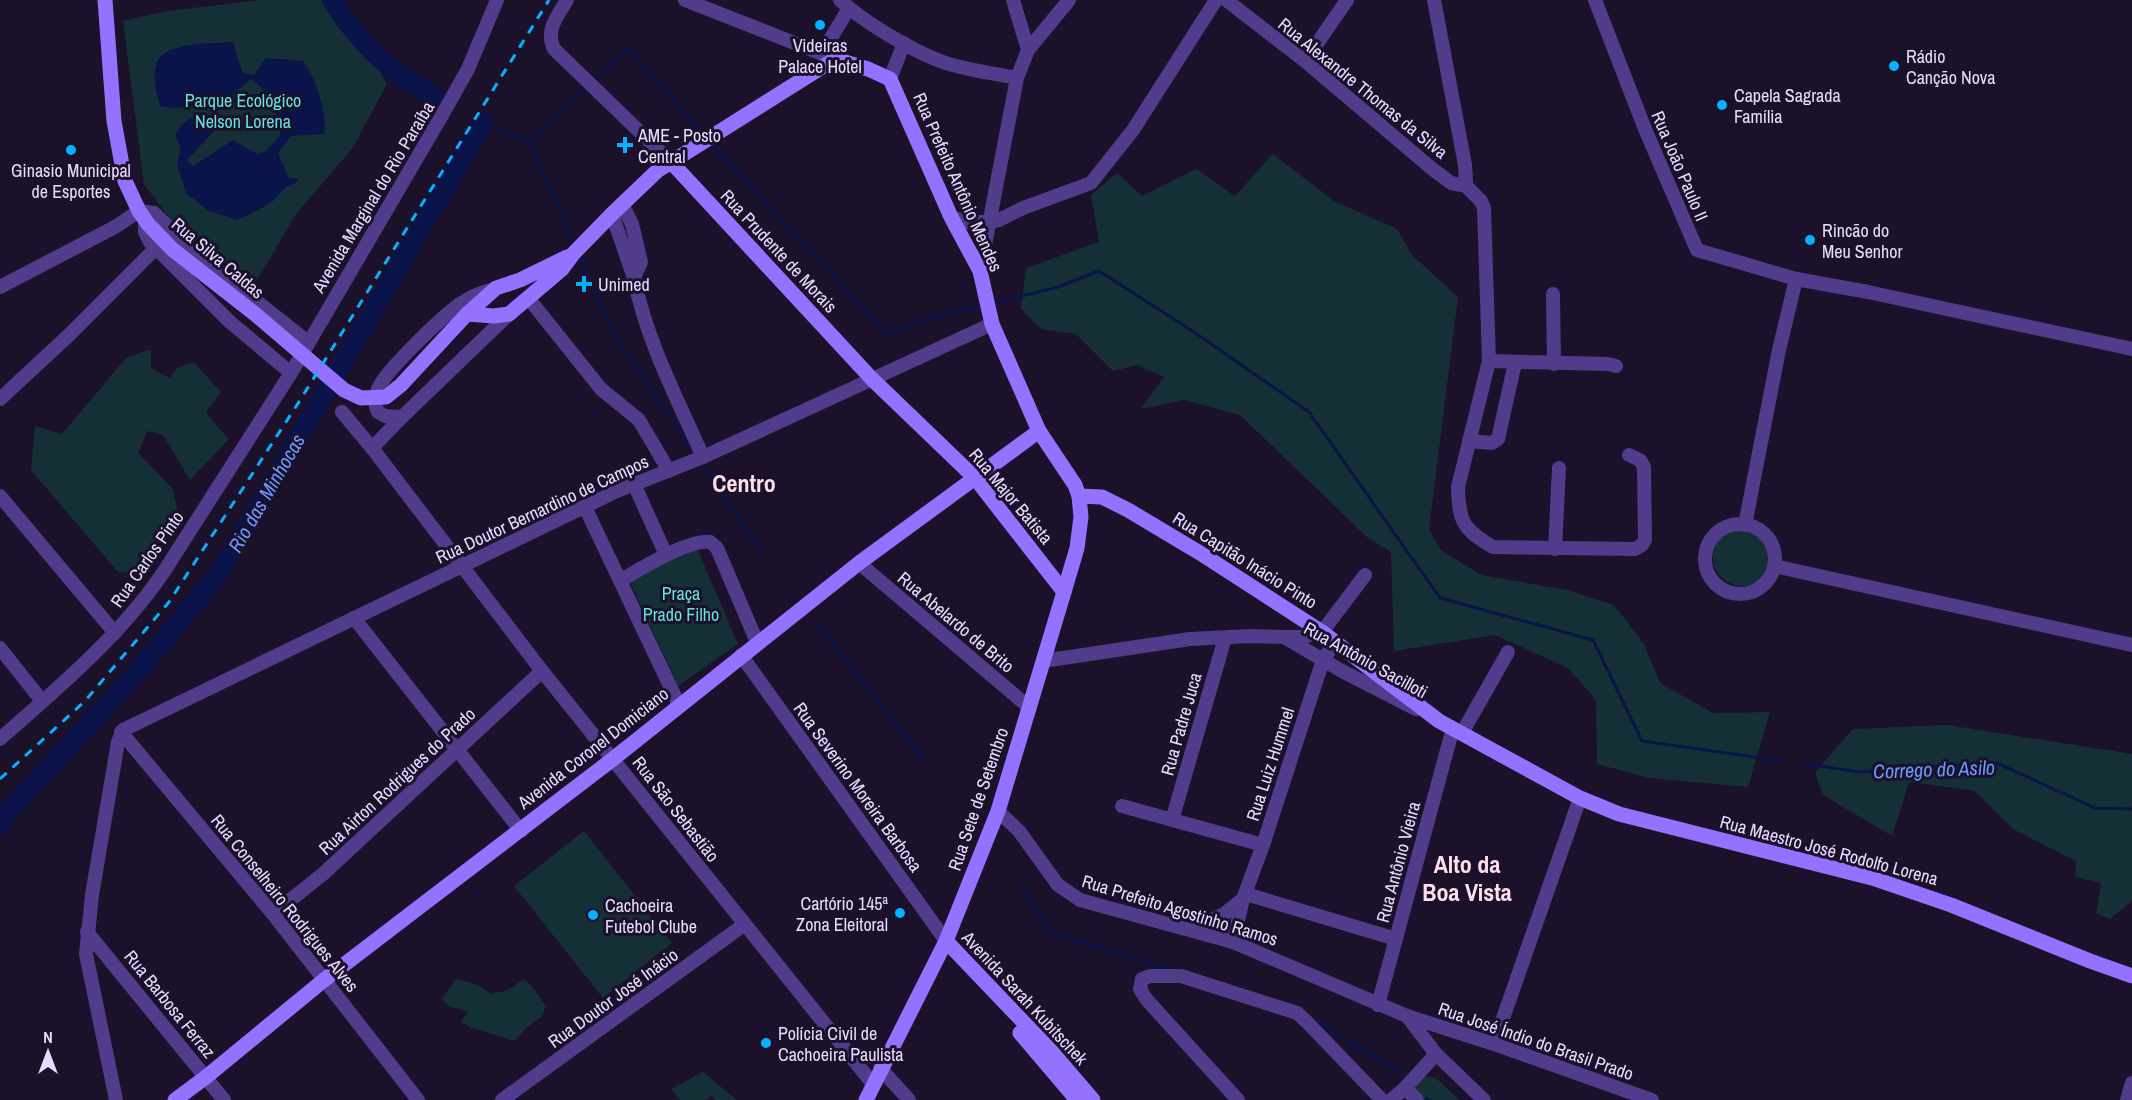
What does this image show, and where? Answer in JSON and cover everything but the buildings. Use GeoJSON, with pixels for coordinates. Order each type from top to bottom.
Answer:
{"type":"FeatureCollection","features":[{"type":"Feature","properties":{"kind":"main road","name":"Rua Silva Caldas"},"geometry":{"type":"LineString","coordinates":[[105,0],[114,121],[120,163],[126,185],[142,215],[172,249],[255,314],[344,390],[370,399],[386,397],[397,389],[464,317]]}},
{"type":"Feature","properties":{"kind":"main road"},"geometry":{"type":"LineString","coordinates":[[464,317],[494,316],[518,307],[562,269],[573,254],[657,171],[829,56],[890,79]]}},
{"type":"Feature","properties":{"kind":"main road","name":"Rua Prefeito Antônio Mendes"},"geometry":{"type":"LineString","coordinates":[[890,79],[951,217],[981,271],[992,324],[1039,431],[1071,477],[1079,496]]}},
{"type":"Feature","properties":{"kind":"main road","name":"Rua Prudente de Morais"},"geometry":{"type":"LineString","coordinates":[[671,162],[872,379]]}},
{"type":"Feature","properties":{"kind":"main road"},"geometry":{"type":"LineString","coordinates":[[464,317],[500,288],[573,254]]}},
{"type":"Feature","properties":{"kind":"main road"},"geometry":{"type":"LineString","coordinates":[[500,288],[518,307]]}},
{"type":"Feature","properties":{"kind":"main road","name":"Rua Major Batista"},"geometry":{"type":"LineString","coordinates":[[872,379],[975,478],[1064,592]]}},
{"type":"Feature","properties":{"kind":"main road","name":"Avenida Coronel Domiciano"},"geometry":{"type":"LineString","coordinates":[[175,1100],[324,980],[614,759],[757,642],[859,563],[1039,431]]}},
{"type":"Feature","properties":{"kind":"main road","name":"Rua Sete de Setembro"},"geometry":{"type":"LineString","coordinates":[[866,1100],[946,940],[998,811],[1079,536],[1079,496]]}},
{"type":"Feature","properties":{"kind":"main road","name":"Rua Capitão Inácio Pinto"},"geometry":{"type":"LineString","coordinates":[[1079,496],[1102,497],[1200,553],[1322,632],[1451,727]]}},
{"type":"Feature","properties":{"kind":"main road","name":"Rua Antônio Sacilloti"},"geometry":{"type":"LineString","coordinates":[[1451,727],[1580,798]]}},
{"type":"Feature","properties":{"kind":"main road","name":"Rua Maestro José Rodolfo Lorena"},"geometry":{"type":"LineString","coordinates":[[1580,798],[1619,814],[1872,878],[1912,891],[2132,976]]}},
{"type":"Feature","properties":{"kind":"main road","name":"Avenida Sarah Kubitschek"},"geometry":{"type":"LineString","coordinates":[[946,940],[1046,1054],[1093,1100]]}},
{"type":"Feature","properties":{"kind":"main road","name":"Avenida Sarah Kubitschek"},"geometry":{"type":"LineString","coordinates":[[1046,1054],[1077,1100]]}},
{"type":"Feature","properties":{"kind":"street","name":"Avenida Marginal do Rio Paraíba"},"geometry":{"type":"LineString","coordinates":[[291,373],[468,69],[497,0]]}},
{"type":"Feature","properties":{"kind":"street","name":"Rua Prudente de Morais"},"geometry":{"type":"LineString","coordinates":[[567,0],[551,27],[550,35],[554,49],[671,162]]}},
{"type":"Feature","properties":{"kind":"street"},"geometry":{"type":"LineString","coordinates":[[685,0],[829,56],[844,4],[904,43],[941,61],[1017,78]]}},
{"type":"Feature","properties":{"kind":"street"},"geometry":{"type":"LineString","coordinates":[[1013,0],[1028,50]]}},
{"type":"Feature","properties":{"kind":"street"},"geometry":{"type":"LineString","coordinates":[[981,271],[988,222],[1017,78],[1028,50],[1069,0]]}},
{"type":"Feature","properties":{"kind":"street"},"geometry":{"type":"LineString","coordinates":[[951,217],[966,222],[999,220],[1023,208],[1091,183],[1133,130],[1216,0]]}},
{"type":"Feature","properties":{"kind":"street","name":"Rua Alexandre Thomas da Silva"},"geometry":{"type":"LineString","coordinates":[[1226,0],[1305,62],[1430,167],[1451,183],[1464,184],[1466,181],[1465,165],[1434,0]]}},
{"type":"Feature","properties":{"kind":"street"},"geometry":{"type":"LineString","coordinates":[[1305,62],[1347,0]]}},
{"type":"Feature","properties":{"kind":"street","name":"Rua João Paulo II"},"geometry":{"type":"LineString","coordinates":[[1594,0],[1645,129],[1697,250],[1796,279],[2132,350]]}},
{"type":"Feature","properties":{"kind":"street"},"geometry":{"type":"LineString","coordinates":[[890,79],[904,43]]}},
{"type":"Feature","properties":{"kind":"street"},"geometry":{"type":"LineString","coordinates":[[1464,184],[1481,201],[1484,208],[1489,361],[1458,487],[1458,507],[1465,526],[1474,536],[1493,547],[1635,549],[1645,540],[1644,467],[1640,459],[1629,455]]}},
{"type":"Feature","properties":{"kind":"street"},"geometry":{"type":"LineString","coordinates":[[617,209],[641,310],[660,364],[703,457]]}},
{"type":"Feature","properties":{"kind":"street"},"geometry":{"type":"LineString","coordinates":[[0,287],[115,227],[142,215],[154,213],[200,257],[308,342]]}},
{"type":"Feature","properties":{"kind":"street"},"geometry":{"type":"LineString","coordinates":[[142,215],[147,239],[230,322],[291,373]]}},
{"type":"Feature","properties":{"kind":"street"},"geometry":{"type":"LineString","coordinates":[[0,399],[68,336],[156,248]]}},
{"type":"Feature","properties":{"kind":"street"},"geometry":{"type":"LineString","coordinates":[[1745,525],[1796,279]]}},
{"type":"Feature","properties":{"kind":"street"},"geometry":{"type":"LineString","coordinates":[[402,417],[381,415],[378,412],[375,401],[379,386],[441,319],[460,304],[500,288]]}},
{"type":"Feature","properties":{"kind":"street"},"geometry":{"type":"LineString","coordinates":[[1554,294],[1554,364]]}},
{"type":"Feature","properties":{"kind":"street"},"geometry":{"type":"LineString","coordinates":[[372,448],[518,307],[601,389],[639,420],[669,471]]}},
{"type":"Feature","properties":{"kind":"street","name":"Rua Doutor Bernardino de Campos"},"geometry":{"type":"LineString","coordinates":[[120,737],[127,727],[462,565],[634,484],[703,457],[992,324]]}},
{"type":"Feature","properties":{"kind":"street"},"geometry":{"type":"LineString","coordinates":[[402,359],[415,373],[439,381]]}},
{"type":"Feature","properties":{"kind":"street"},"geometry":{"type":"LineString","coordinates":[[1489,361],[1616,366]]}},
{"type":"Feature","properties":{"kind":"street"},"geometry":{"type":"LineString","coordinates":[[1469,441],[1492,443],[1498,439],[1515,363]]}},
{"type":"Feature","properties":{"kind":"street","name":"Rua Carlos Pinto"},"geometry":{"type":"LineString","coordinates":[[0,739],[115,633],[146,598],[291,373]]}},
{"type":"Feature","properties":{"kind":"street","name":"Rua São Sebastião"},"geometry":{"type":"LineString","coordinates":[[342,412],[542,671],[873,1084]]}},
{"type":"Feature","properties":{"kind":"street"},"geometry":{"type":"LineString","coordinates":[[1555,549],[1559,468]]}},
{"type":"Feature","properties":{"kind":"street"},"geometry":{"type":"LineString","coordinates":[[634,484],[666,555]]}},
{"type":"Feature","properties":{"kind":"street"},"geometry":{"type":"LineString","coordinates":[[0,496],[115,633]]}},
{"type":"Feature","properties":{"kind":"street"},"geometry":{"type":"LineString","coordinates":[[585,507],[679,705]]}},
{"type":"Feature","properties":{"kind":"street"},"geometry":{"type":"LineString","coordinates":[[1735,524],[1745,525],[1762,532],[1769,539],[1773,548],[1774,566],[1763,585],[1754,591],[1733,593],[1723,589],[1708,574],[1705,563],[1709,542],[1724,528],[1735,524]]}},
{"type":"Feature","properties":{"kind":"street"},"geometry":{"type":"LineString","coordinates":[[621,580],[666,555],[697,542],[710,542],[714,545],[757,642]]}},
{"type":"Feature","properties":{"kind":"street","name":"Rua Abelardo de Brito"},"geometry":{"type":"LineString","coordinates":[[859,563],[1030,708]]}},
{"type":"Feature","properties":{"kind":"street"},"geometry":{"type":"LineString","coordinates":[[1774,566],[2132,645]]}},
{"type":"Feature","properties":{"kind":"street"},"geometry":{"type":"LineString","coordinates":[[1284,637],[1303,637],[1322,632],[1365,575]]}},
{"type":"Feature","properties":{"kind":"street"},"geometry":{"type":"LineString","coordinates":[[354,618],[521,831]]}},
{"type":"Feature","properties":{"kind":"street","name":"Rua Antônio Sacilloti"},"geometry":{"type":"LineString","coordinates":[[1043,661],[1158,643],[1225,638],[1284,637],[1451,727]]}},
{"type":"Feature","properties":{"kind":"street","name":"Rua Padre Juca"},"geometry":{"type":"LineString","coordinates":[[1172,820],[1225,638]]}},
{"type":"Feature","properties":{"kind":"street","name":"Rua Luiz Hummel"},"geometry":{"type":"LineString","coordinates":[[1233,942],[1245,896],[1323,660],[1335,642]]}},
{"type":"Feature","properties":{"kind":"street"},"geometry":{"type":"LineString","coordinates":[[0,648],[42,701]]}},
{"type":"Feature","properties":{"kind":"street","name":"Rua Antônio Vieira"},"geometry":{"type":"LineString","coordinates":[[1378,1005],[1451,727],[1508,652]]}},
{"type":"Feature","properties":{"kind":"street","name":"Rua Severino Moreira Barbosa"},"geometry":{"type":"LineString","coordinates":[[741,656],[946,940]]}},
{"type":"Feature","properties":{"kind":"street","name":"Rua Airton Rodrigues do Prado"},"geometry":{"type":"LineString","coordinates":[[273,914],[322,874],[542,671]]}},
{"type":"Feature","properties":{"kind":"street"},"geometry":{"type":"LineString","coordinates":[[116,1100],[88,968],[87,932],[120,737]]}},
{"type":"Feature","properties":{"kind":"street","name":"Rua Conselheiro Rodrigues Alves"},"geometry":{"type":"LineString","coordinates":[[120,737],[273,914],[418,1100]]}},
{"type":"Feature","properties":{"kind":"street"},"geometry":{"type":"LineString","coordinates":[[1494,1044],[1580,798]]}},
{"type":"Feature","properties":{"kind":"street"},"geometry":{"type":"LineString","coordinates":[[1122,806],[1263,845]]}},
{"type":"Feature","properties":{"kind":"street","name":"Rua Prefeito Agostinho Ramos"},"geometry":{"type":"LineString","coordinates":[[998,811],[1019,831],[1049,876],[1067,893],[1080,900],[1233,942],[1407,1016]]}},
{"type":"Feature","properties":{"kind":"street"},"geometry":{"type":"LineString","coordinates":[[1191,930],[1224,914],[1245,896],[1396,939]]}},
{"type":"Feature","properties":{"kind":"street","name":"Rua Doutor José Inácio"},"geometry":{"type":"LineString","coordinates":[[502,1100],[745,924]]}},
{"type":"Feature","properties":{"kind":"street","name":"Rua Barbosa Ferraz"},"geometry":{"type":"LineString","coordinates":[[87,932],[224,1100]]}},
{"type":"Feature","properties":{"kind":"street"},"geometry":{"type":"LineString","coordinates":[[1238,1100],[1142,994],[1140,986],[1142,980],[1156,976],[1181,976],[1297,1014],[1382,1100]]}},
{"type":"Feature","properties":{"kind":"street"},"geometry":{"type":"LineString","coordinates":[[1407,1016],[1436,1054],[1484,1100]]}},
{"type":"Feature","properties":{"kind":"street","name":"Rua José Índio do Brasil Prado"},"geometry":{"type":"LineString","coordinates":[[1407,1016],[1652,1100]]}},
{"type":"Feature","properties":{"kind":"street"},"geometry":{"type":"LineString","coordinates":[[1390,1100],[1405,1088],[1436,1054]]}},
{"type":"Feature","properties":{"kind":"street"},"geometry":{"type":"LineString","coordinates":[[880,1068],[909,1100]]}},
{"type":"Feature","properties":{"kind":"street"},"geometry":{"type":"LineString","coordinates":[[2127,1100],[2132,1083]]}},
{"type":"Feature","properties":{"kind":"street"},"geometry":{"type":"LineString","coordinates":[[1405,1088],[1417,1100]]}},
{"type":"Feature","properties":{"kind":"green space","name":"Parque Ecológico Nelson Lorena"},"geometry":{"type":"Polygon","coordinates":[[[260,0],[331,0],[359,32],[387,84],[352,149],[296,214],[250,292],[230,270],[202,253],[183,236],[144,184],[123,21],[167,11],[260,0]]]}},
{"type":"Feature","properties":{"kind":"green space"},"geometry":{"type":"Polygon","coordinates":[[[1273,154],[1334,201],[1397,229],[1412,255],[1458,297],[1429,529],[1441,550],[1481,575],[1567,590],[1614,605],[1644,644],[1660,683],[1713,713],[1770,712],[1748,787],[1649,778],[1597,764],[1596,700],[1568,668],[1495,635],[1394,651],[1391,552],[1368,538],[1240,415],[1184,400],[1141,409],[1164,377],[1137,365],[1113,371],[1076,334],[1041,329],[1021,309],[1026,268],[1099,242],[1091,195],[1117,173],[1142,196],[1196,169],[1235,196],[1273,154]]]}},
{"type":"Feature","properties":{"kind":"green space"},"geometry":{"type":"Polygon","coordinates":[[[151,349],[151,368],[170,378],[177,368],[194,362],[221,392],[206,413],[229,439],[190,480],[163,435],[147,431],[138,453],[173,489],[179,518],[163,542],[137,573],[118,572],[31,470],[35,426],[62,434],[126,358],[151,349]]]}},
{"type":"Feature","properties":{"kind":"green space"},"geometry":{"type":"Polygon","coordinates":[[[1742,528],[1753,530],[1766,541],[1771,557],[1769,568],[1758,581],[1742,586],[1731,584],[1718,573],[1713,557],[1715,546],[1726,533],[1742,528]]]}},
{"type":"Feature","properties":{"kind":"green space","name":"Praça Prado Filho"},"geometry":{"type":"Polygon","coordinates":[[[697,548],[738,644],[678,686],[630,582],[663,562],[697,548]]]}},
{"type":"Feature","properties":{"kind":"green space"},"geometry":{"type":"Polygon","coordinates":[[[1947,725],[2132,754],[2132,901],[2110,919],[2096,913],[2101,883],[2075,877],[2076,861],[2013,829],[1975,791],[1909,782],[1892,836],[1823,795],[1815,772],[1853,729],[1947,725]]]}},
{"type":"Feature","properties":{"kind":"green space","name":"Cachoeira Futebol Clube"},"geometry":{"type":"Polygon","coordinates":[[[584,831],[672,943],[603,998],[514,886],[584,831]]]}},
{"type":"Feature","properties":{"kind":"green space"},"geometry":{"type":"Polygon","coordinates":[[[456,979],[478,985],[491,994],[508,990],[524,979],[546,1006],[542,1016],[525,1029],[515,1041],[472,1028],[461,1022],[468,1011],[450,1007],[442,999],[456,979]]]}},
{"type":"Feature","properties":{"kind":"green space"},"geometry":{"type":"Polygon","coordinates":[[[703,1072],[737,1100],[715,1100],[712,1096],[704,1100],[680,1100],[671,1089],[703,1072]]]}},
{"type":"Feature","properties":{"kind":"green space"},"geometry":{"type":"Polygon","coordinates":[[[1426,1076],[1436,1078],[1459,1100],[1424,1100],[1414,1090],[1418,1081],[1426,1076]]]}},
{"type":"Feature","properties":{"kind":"shaded area"},"geometry":{"type":"Polygon","coordinates":[[[233,42],[242,72],[254,75],[266,58],[303,61],[320,96],[325,134],[291,136],[278,153],[289,178],[298,178],[296,183],[286,188],[269,204],[237,220],[209,211],[186,193],[177,165],[181,148],[175,135],[190,118],[213,115],[217,128],[187,160],[193,166],[233,140],[257,154],[265,152],[281,134],[272,102],[251,79],[230,97],[211,98],[196,106],[172,108],[160,106],[155,76],[158,60],[172,49],[182,46],[233,42]]]}},
{"type":"Feature","properties":{"kind":"waterway"},"geometry":{"type":"LineString","coordinates":[[332,0],[353,30],[377,56],[404,77],[435,96]]}},
{"type":"Feature","properties":{"kind":"waterway"},"geometry":{"type":"LineString","coordinates":[[597,78],[628,48],[704,135]]}},
{"type":"Feature","properties":{"kind":"waterway"},"geometry":{"type":"LineString","coordinates":[[530,142],[584,90]]}},
{"type":"Feature","properties":{"kind":"waterway"},"geometry":{"type":"LineString","coordinates":[[483,123],[530,142],[575,245]]}},
{"type":"Feature","properties":{"kind":"waterway","name":"Rio das Minhocas"},"geometry":{"type":"LineString","coordinates":[[0,825],[5,815],[134,676],[218,575],[483,123]]}},
{"type":"Feature","properties":{"kind":"waterway"},"geometry":{"type":"LineString","coordinates":[[713,145],[887,334],[919,321],[981,306]]}},
{"type":"Feature","properties":{"kind":"waterway"},"geometry":{"type":"LineString","coordinates":[[579,254],[614,334],[694,452]]}},
{"type":"Feature","properties":{"kind":"waterway"},"geometry":{"type":"LineString","coordinates":[[994,303],[1058,287],[1099,271],[1194,332],[1309,412],[1440,598],[1593,640],[1642,741],[1781,761]]}},
{"type":"Feature","properties":{"kind":"waterway"},"geometry":{"type":"LineString","coordinates":[[701,463],[761,551]]}},
{"type":"Feature","properties":{"kind":"waterway"},"geometry":{"type":"LineString","coordinates":[[817,623],[924,760]]}},
{"type":"Feature","properties":{"kind":"waterway","name":"Corrego do Asilo"},"geometry":{"type":"LineString","coordinates":[[1800,763],[1860,772],[1997,763],[2095,808],[2132,809]]}},
{"type":"Feature","properties":{"kind":"waterway"},"geometry":{"type":"LineString","coordinates":[[1021,885],[1050,932],[1172,970]]}},
{"type":"Feature","properties":{"kind":"waterway"},"geometry":{"type":"LineString","coordinates":[[1311,1018],[1402,1073]]}},
{"type":"Feature","properties":{"kind":"railway"},"geometry":{"type":"LineString","coordinates":[[0,779],[85,701],[169,602],[297,405],[549,0]]}},
{"type":"Feature","properties":{"kind":"place","name":"Videiras Palace Hotel"},"geometry":{"type":"Point","coordinates":[820,25]}},
{"type":"Feature","properties":{"kind":"place","name":"Rádio Canção Nova"},"geometry":{"type":"Point","coordinates":[1894,66]}},
{"type":"Feature","properties":{"kind":"place","name":"Capela Sagrada Família"},"geometry":{"type":"Point","coordinates":[1722,105]}},
{"type":"Feature","properties":{"kind":"place","name":"AME - Posto Central"},"geometry":{"type":"Point","coordinates":[625,145]}},
{"type":"Feature","properties":{"kind":"place","name":"Ginasio Municipal de Esportes"},"geometry":{"type":"Point","coordinates":[71,150]}},
{"type":"Feature","properties":{"kind":"place","name":"Rincão do Meu Senhor"},"geometry":{"type":"Point","coordinates":[1810,240]}},
{"type":"Feature","properties":{"kind":"place","name":"Unimed"},"geometry":{"type":"Point","coordinates":[584,284]}},
{"type":"Feature","properties":{"kind":"place","name":"Cartório 145ª Zona Eleitoral"},"geometry":{"type":"Point","coordinates":[900,913]}},
{"type":"Feature","properties":{"kind":"place","name":"Cachoeira Futebol Clube"},"geometry":{"type":"Point","coordinates":[593,915]}},
{"type":"Feature","properties":{"kind":"place","name":"Polícia Civil de Cachoeira Paulista"},"geometry":{"type":"Point","coordinates":[766,1043]}},
{"type":"Feature","properties":{"kind":"district","name":"Centro"},"geometry":{"type":"Point","coordinates":[744,483]}},
{"type":"Feature","properties":{"kind":"district","name":"Alto da Boa Vista"},"geometry":{"type":"Point","coordinates":[1467,878]}}]}
